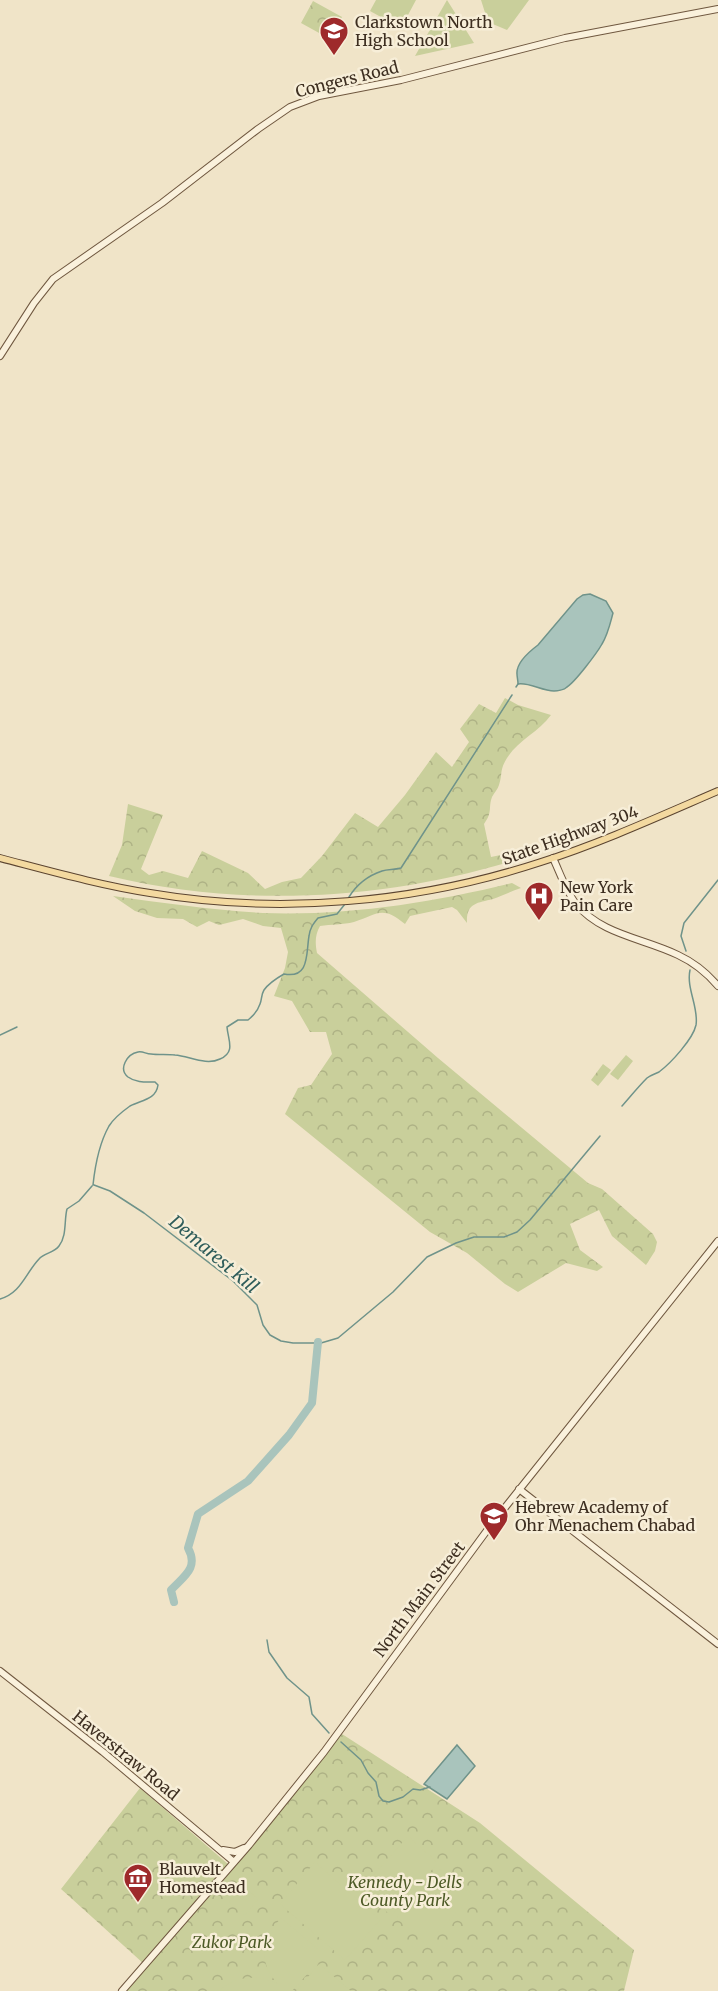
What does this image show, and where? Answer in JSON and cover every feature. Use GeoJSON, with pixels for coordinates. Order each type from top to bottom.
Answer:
{"type":"FeatureCollection","features":[{"type":"Feature","properties":{"kind":"main road","name":"State Highway 304"},"geometry":{"type":"LineString","coordinates":[[0,858],[110,886],[176,897],[253,903],[354,901],[462,884],[513,871],[553,858],[718,791]]}},
{"type":"Feature","properties":{"kind":"street","name":"Congers Road"},"geometry":{"type":"LineString","coordinates":[[0,356],[39,296],[53,279],[162,203],[290,107],[319,96],[401,80],[564,38],[718,9]]}},
{"type":"Feature","properties":{"kind":"street"},"geometry":{"type":"LineString","coordinates":[[553,858],[573,900],[593,920],[603,927],[677,955],[700,969],[718,986]]}},
{"type":"Feature","properties":{"kind":"street","name":"North Main Street"},"geometry":{"type":"LineString","coordinates":[[122,1991],[249,1845],[324,1752],[519,1489],[718,1241]]}},
{"type":"Feature","properties":{"kind":"street"},"geometry":{"type":"LineString","coordinates":[[519,1489],[718,1644]]}},
{"type":"Feature","properties":{"kind":"street","name":"Haverstraw Road"},"geometry":{"type":"LineString","coordinates":[[0,1671],[103,1752],[234,1862]]}},
{"type":"Feature","properties":{"kind":"street"},"geometry":{"type":"LineString","coordinates":[[216,1846],[232,1853],[249,1845]]}},
{"type":"Feature","properties":{"kind":"green space"},"geometry":{"type":"Polygon","coordinates":[[[376,0],[416,0],[401,28],[370,11],[376,0]]]}},
{"type":"Feature","properties":{"kind":"green space"},"geometry":{"type":"Polygon","coordinates":[[[447,0],[474,43],[415,56],[447,0]]]}},
{"type":"Feature","properties":{"kind":"green space"},"geometry":{"type":"Polygon","coordinates":[[[481,0],[529,0],[507,30],[488,22],[481,0]]]}},
{"type":"Feature","properties":{"kind":"green space"},"geometry":{"type":"Polygon","coordinates":[[[313,1],[342,17],[330,39],[301,23],[313,1]]]}},
{"type":"Feature","properties":{"kind":"green space"},"geometry":{"type":"Polygon","coordinates":[[[505,698],[518,705],[551,715],[517,746],[503,766],[499,785],[492,797],[484,824],[491,857],[525,850],[540,852],[488,868],[435,880],[380,889],[326,894],[271,896],[216,893],[162,887],[109,876],[122,845],[128,804],[163,815],[141,869],[149,875],[163,871],[188,878],[202,851],[248,873],[265,889],[301,878],[322,856],[355,813],[378,827],[436,752],[452,767],[469,742],[460,729],[479,704],[496,713],[505,698]]]}},
{"type":"Feature","properties":{"kind":"green space"},"geometry":{"type":"Polygon","coordinates":[[[512,883],[521,888],[474,905],[468,911],[467,923],[452,907],[410,916],[405,924],[391,915],[380,913],[350,923],[320,926],[316,942],[317,953],[588,1183],[602,1189],[653,1234],[657,1242],[655,1251],[646,1265],[612,1236],[599,1210],[570,1224],[580,1250],[603,1267],[597,1271],[566,1263],[518,1292],[467,1253],[430,1232],[285,1114],[298,1088],[311,1085],[332,1054],[326,1032],[310,1032],[292,1001],[274,996],[285,968],[288,952],[281,928],[263,926],[243,919],[219,925],[209,921],[197,927],[183,919],[157,918],[135,911],[113,896],[244,912],[326,912],[388,907],[451,897],[512,883]]]}},
{"type":"Feature","properties":{"kind":"green space"},"geometry":{"type":"Polygon","coordinates":[[[626,1055],[633,1061],[618,1080],[610,1074],[626,1055]]]}},
{"type":"Feature","properties":{"kind":"green space"},"geometry":{"type":"Polygon","coordinates":[[[603,1064],[611,1070],[598,1086],[591,1080],[603,1064]]]}},
{"type":"Feature","properties":{"kind":"green space","name":"Kennedy - Dells County Park"},"geometry":{"type":"Polygon","coordinates":[[[342,1734],[480,1823],[634,1950],[624,1991],[125,1991],[342,1734]]]}},
{"type":"Feature","properties":{"kind":"green space"},"geometry":{"type":"Polygon","coordinates":[[[140,1788],[229,1865],[144,1964],[61,1889],[140,1788]]]}},
{"type":"Feature","properties":{"kind":"green space"},"geometry":{"type":"Polygon","coordinates":[[[408,1836],[438,1863],[391,1916],[362,1888],[408,1836]]]}},
{"type":"Feature","properties":{"kind":"green space"},"geometry":{"type":"Polygon","coordinates":[[[315,1862],[380,1920],[345,1960],[280,1904],[315,1862]]]}},
{"type":"Feature","properties":{"kind":"green space"},"geometry":{"type":"Polygon","coordinates":[[[440,1869],[472,1895],[427,1945],[397,1917],[440,1869]]]}},
{"type":"Feature","properties":{"kind":"green space"},"geometry":{"type":"Polygon","coordinates":[[[243,1886],[258,1899],[245,1915],[229,1902],[243,1886]]]}},
{"type":"Feature","properties":{"kind":"green space"},"geometry":{"type":"Polygon","coordinates":[[[281,1918],[318,1949],[318,1962],[292,1991],[219,1991],[233,1982],[248,1978],[264,1979],[279,1985],[268,1969],[265,1952],[269,1935],[281,1918]]]}},
{"type":"Feature","properties":{"kind":"green space"},"geometry":{"type":"Polygon","coordinates":[[[319,1964],[351,1991],[296,1991],[319,1964]]]}},
{"type":"Feature","properties":{"kind":"water"},"geometry":{"type":"Polygon","coordinates":[[[590,594],[606,601],[613,613],[604,640],[586,667],[571,684],[560,690],[549,691],[527,684],[518,684],[517,670],[524,658],[577,599],[590,594]]]}},
{"type":"Feature","properties":{"kind":"water"},"geometry":{"type":"Polygon","coordinates":[[[457,1745],[475,1766],[447,1799],[424,1784],[457,1745]]]}},
{"type":"Feature","properties":{"kind":"waterway"},"geometry":{"type":"LineString","coordinates":[[349,897],[359,884],[372,875],[384,870],[401,868],[512,695]]}},
{"type":"Feature","properties":{"kind":"waterway","name":"Demarest Kill"},"geometry":{"type":"LineString","coordinates":[[686,951],[681,936],[684,923],[718,880]]}},
{"type":"Feature","properties":{"kind":"waterway"},"geometry":{"type":"LineString","coordinates":[[93,1185],[98,1154],[109,1126],[127,1108],[151,1097],[157,1090],[158,1085],[155,1082],[138,1081],[125,1074],[124,1066],[127,1059],[134,1053],[140,1052],[209,1061],[225,1056],[230,1049],[227,1027],[238,1020],[248,1020],[252,1017],[257,1011],[264,990],[273,981],[284,974],[292,975],[303,969],[307,957],[309,933],[313,924],[318,918],[337,914],[345,904]]}},
{"type":"Feature","properties":{"kind":"waterway","name":"Demarest Kill"},"geometry":{"type":"LineString","coordinates":[[622,1106],[647,1078],[659,1072],[675,1057],[694,1031],[696,1012],[690,984],[690,970]]}},
{"type":"Feature","properties":{"kind":"waterway"},"geometry":{"type":"LineString","coordinates":[[0,1035],[17,1027]]}},
{"type":"Feature","properties":{"kind":"waterway","name":"Demarest Kill"},"geometry":{"type":"LineString","coordinates":[[94,1185],[110,1191],[144,1213],[233,1281],[257,1305],[263,1325],[270,1335],[281,1341],[293,1343],[321,1343],[338,1338],[393,1292],[427,1257],[474,1237],[504,1237],[517,1232],[530,1220],[600,1136]]}},
{"type":"Feature","properties":{"kind":"waterway","name":"Demarest Kill"},"geometry":{"type":"LineString","coordinates":[[0,1299],[18,1288],[41,1257],[59,1246],[64,1233],[67,1209],[79,1201],[92,1186]]}},
{"type":"Feature","properties":{"kind":"waterway"},"geometry":{"type":"LineString","coordinates":[[174,1602],[171,1590],[191,1566],[192,1561],[188,1548],[198,1514],[248,1481],[289,1435],[312,1403],[318,1342]]}},
{"type":"Feature","properties":{"kind":"waterway"},"geometry":{"type":"LineString","coordinates":[[267,1640],[269,1652],[287,1678],[309,1697],[312,1714],[329,1733]]}},
{"type":"Feature","properties":{"kind":"waterway"},"geometry":{"type":"LineString","coordinates":[[341,1742],[361,1760],[376,1782],[379,1796],[383,1801],[389,1802],[403,1797],[413,1789],[420,1790],[430,1787]]}},
{"type":"Feature","properties":{"kind":"place","name":"Clarkstown North High School"},"geometry":{"type":"Point","coordinates":[334,56]}},
{"type":"Feature","properties":{"kind":"place","name":"New York Pain Care"},"geometry":{"type":"Point","coordinates":[539,922]}},
{"type":"Feature","properties":{"kind":"place","name":"Hebrew Academy of Ohr Menachem Chabad"},"geometry":{"type":"Point","coordinates":[494,1542]}},
{"type":"Feature","properties":{"kind":"place","name":"Blauvelt Homestead"},"geometry":{"type":"Point","coordinates":[138,1904]}},
{"type":"Feature","properties":{"kind":"park label","name":"Zukor Park"},"geometry":{"type":"Point","coordinates":[232,1942]}}]}
